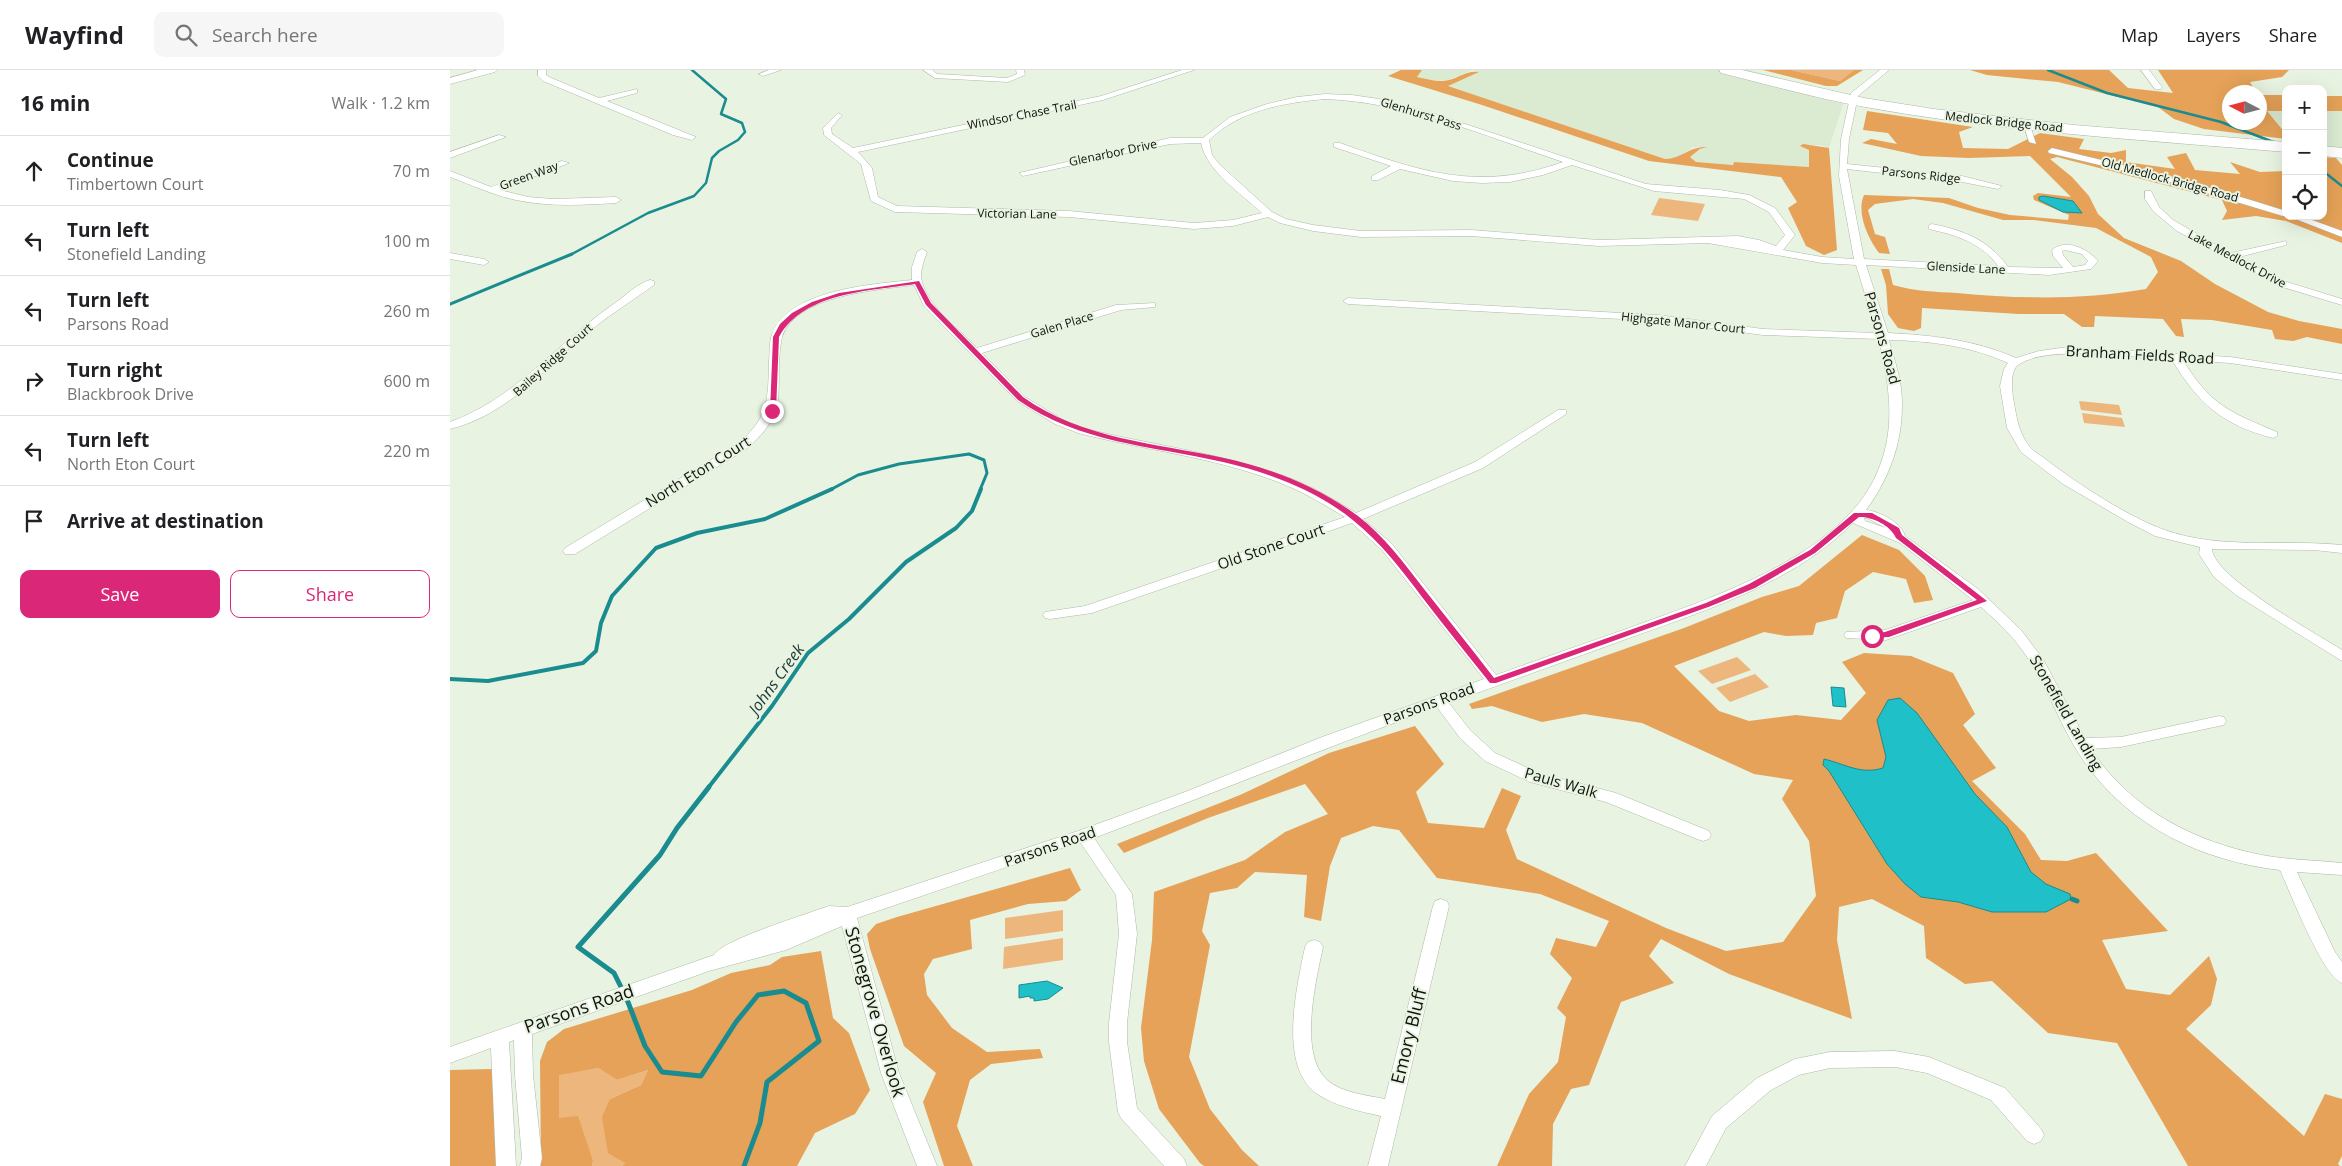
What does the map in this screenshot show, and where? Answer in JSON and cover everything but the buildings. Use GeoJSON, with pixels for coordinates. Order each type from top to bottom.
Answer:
{"type":"FeatureCollection","features":[{"type":"Feature","properties":{"kind":"highway","name":"Medlock Bridge Road"},"geometry":{"type":"LineString","coordinates":[[1726,70],[1787,87],[2026,125],[2282,147]]}},
{"type":"Feature","properties":{"kind":"highway","name":"Medlock Bridge Road"},"geometry":{"type":"LineString","coordinates":[[1748,70],[1853,98],[1992,116],[2282,142]]}},
{"type":"Feature","properties":{"kind":"highway"},"geometry":{"type":"LineString","coordinates":[[2327,146],[2342,147]]}},
{"type":"Feature","properties":{"kind":"highway"},"geometry":{"type":"LineString","coordinates":[[2327,151],[2342,153]]}},
{"type":"Feature","properties":{"kind":"main road"},"geometry":{"type":"LineString","coordinates":[[450,81],[491,70]]}},
{"type":"Feature","properties":{"kind":"main road"},"geometry":{"type":"LineString","coordinates":[[474,75],[500,70]]}},
{"type":"Feature","properties":{"kind":"street"},"geometry":{"type":"LineString","coordinates":[[542,70],[542,76],[546,79],[692,138]]}},
{"type":"Feature","properties":{"kind":"street"},"geometry":{"type":"LineString","coordinates":[[763,74],[777,70]]}},
{"type":"Feature","properties":{"kind":"street"},"geometry":{"type":"LineString","coordinates":[[927,70],[935,76],[1008,80],[1021,75],[1020,70]]}},
{"type":"Feature","properties":{"kind":"street","name":"Windsor Chase Trail"},"geometry":{"type":"LineString","coordinates":[[851,151],[1103,98],[1190,70]]}},
{"type":"Feature","properties":{"kind":"street"},"geometry":{"type":"LineString","coordinates":[[1853,98],[1885,70]]}},
{"type":"Feature","properties":{"kind":"street"},"geometry":{"type":"LineString","coordinates":[[2145,70],[2158,87]]}},
{"type":"Feature","properties":{"kind":"street"},"geometry":{"type":"LineString","coordinates":[[599,101],[634,91]]}},
{"type":"Feature","properties":{"kind":"street","name":"Glenhurst Pass"},"geometry":{"type":"LineString","coordinates":[[1205,140],[1216,128],[1263,107],[1302,98],[1353,97],[1390,102],[1652,188],[1731,195],[1759,203],[1768,207],[1782,220],[1790,234],[1778,251]]}},
{"type":"Feature","properties":{"kind":"street","name":"Parsons Road"},"geometry":{"type":"LineString","coordinates":[[450,1054],[708,964],[742,956],[825,929],[847,914],[1084,835],[1191,796],[1327,741],[1709,604],[1752,586],[1812,552],[1857,515],[1885,472],[1897,429],[1897,394],[1884,336],[1860,262],[1843,166],[1853,98]]}},
{"type":"Feature","properties":{"kind":"street"},"geometry":{"type":"LineString","coordinates":[[639,118],[652,113]]}},
{"type":"Feature","properties":{"kind":"street","name":"Victorian Lane"},"geometry":{"type":"LineString","coordinates":[[838,115],[829,125],[827,132],[832,139],[851,151],[868,169],[870,188],[874,199],[887,206],[904,210],[1069,214],[1201,226],[1234,223],[1269,214]]}},
{"type":"Feature","properties":{"kind":"street"},"geometry":{"type":"LineString","coordinates":[[2026,125],[2033,142]]}},
{"type":"Feature","properties":{"kind":"street"},"geometry":{"type":"LineString","coordinates":[[450,155],[502,136]]}},
{"type":"Feature","properties":{"kind":"street"},"geometry":{"type":"LineString","coordinates":[[1205,140],[1208,155],[1218,167],[1269,214],[1283,221],[1313,228],[1361,234],[1471,233],[1628,244],[1725,239],[1768,245],[1778,251],[1822,260],[1860,262]]}},
{"type":"Feature","properties":{"kind":"street","name":"Glenarbor Drive"},"geometry":{"type":"LineString","coordinates":[[1022,173],[1170,141],[1205,140]]}},
{"type":"Feature","properties":{"kind":"street"},"geometry":{"type":"LineString","coordinates":[[1337,145],[1429,176],[1490,181],[1531,177],[1572,162]]}},
{"type":"Feature","properties":{"kind":"street","name":"Old Medlock Bridge Road"},"geometry":{"type":"LineString","coordinates":[[2052,151],[2185,182],[2282,213]]}},
{"type":"Feature","properties":{"kind":"street","name":"Green Way"},"geometry":{"type":"LineString","coordinates":[[493,189],[565,163]]}},
{"type":"Feature","properties":{"kind":"street"},"geometry":{"type":"LineString","coordinates":[[1375,178],[1399,166]]}},
{"type":"Feature","properties":{"kind":"street","name":"Parsons Ridge"},"geometry":{"type":"LineString","coordinates":[[1843,166],[1962,179],[1998,186]]}},
{"type":"Feature","properties":{"kind":"street"},"geometry":{"type":"LineString","coordinates":[[450,174],[518,197],[546,201],[616,200]]}},
{"type":"Feature","properties":{"kind":"street","name":"Lake Medlock Drive"},"geometry":{"type":"LineString","coordinates":[[2148,193],[2150,203],[2165,219],[2229,256],[2283,284],[2342,302]]}},
{"type":"Feature","properties":{"kind":"street"},"geometry":{"type":"LineString","coordinates":[[2303,220],[2342,234]]}},
{"type":"Feature","properties":{"kind":"street"},"geometry":{"type":"LineString","coordinates":[[1932,227],[1948,230],[1976,240],[1990,249],[2005,270]]}},
{"type":"Feature","properties":{"kind":"street"},"geometry":{"type":"LineString","coordinates":[[2229,256],[2283,243]]}},
{"type":"Feature","properties":{"kind":"street"},"geometry":{"type":"LineString","coordinates":[[922,252],[917,267],[917,282],[928,304],[1021,398],[1060,422],[1108,438],[1224,460],[1262,470],[1309,489],[1355,518],[1387,547],[1493,681]]}},
{"type":"Feature","properties":{"kind":"street"},"geometry":{"type":"LineString","coordinates":[[450,256],[484,262]]}},
{"type":"Feature","properties":{"kind":"street","name":"Glenside Lane"},"geometry":{"type":"LineString","coordinates":[[1860,262],[2049,272],[2072,270]]}},
{"type":"Feature","properties":{"kind":"street","name":"North Eton Court"},"geometry":{"type":"LineString","coordinates":[[570,551],[741,447],[762,430],[772,411],[776,337],[782,326],[794,315],[814,303],[841,294],[917,282]]}},
{"type":"Feature","properties":{"kind":"street","name":"Bailey Ridge Court"},"geometry":{"type":"LineString","coordinates":[[450,426],[484,413],[511,397],[576,337],[650,284]]}},
{"type":"Feature","properties":{"kind":"street","name":"Highgate Manor Court"},"geometry":{"type":"LineString","coordinates":[[1348,301],[1658,318],[1763,332],[1931,338],[1991,351],[2015,362]]}},
{"type":"Feature","properties":{"kind":"street","name":"Galen Place"},"geometry":{"type":"LineString","coordinates":[[974,352],[1120,307],[1151,306]]}},
{"type":"Feature","properties":{"kind":"street","name":"Branham Fields Road"},"geometry":{"type":"LineString","coordinates":[[2015,362],[2038,354],[2068,350],[2257,362],[2342,377]]}},
{"type":"Feature","properties":{"kind":"street"},"geometry":{"type":"LineString","coordinates":[[2176,357],[2196,389],[2208,402],[2222,411],[2273,434]]}},
{"type":"Feature","properties":{"kind":"street"},"geometry":{"type":"LineString","coordinates":[[2015,362],[2009,369],[2006,386],[2013,428],[2025,449],[2067,481],[2132,519],[2160,532],[2206,545],[2314,546],[2342,549]]}},
{"type":"Feature","properties":{"kind":"street","name":"Old Stone Court"},"geometry":{"type":"LineString","coordinates":[[1050,615],[1087,610],[1355,518],[1479,465],[1562,412]]}},
{"type":"Feature","properties":{"kind":"street","name":"Stonefield Landing"},"geometry":{"type":"LineString","coordinates":[[1857,515],[1859,523],[1889,536],[1899,536],[1983,601],[2010,625],[2031,651],[2093,764],[2110,785],[2132,804],[2158,822],[2188,838],[2220,851],[2253,860],[2342,869]]}},
{"type":"Feature","properties":{"kind":"street"},"geometry":{"type":"LineString","coordinates":[[2206,545],[2206,554],[2219,574],[2241,592],[2342,656]]}},
{"type":"Feature","properties":{"kind":"street"},"geometry":{"type":"LineString","coordinates":[[1851,635],[1886,635],[1983,601]]}},
{"type":"Feature","properties":{"kind":"street","name":"Pauls Walk"},"geometry":{"type":"LineString","coordinates":[[1440,701],[1465,734],[1490,757],[1535,778],[1610,797],[1703,835]]}},
{"type":"Feature","properties":{"kind":"street"},"geometry":{"type":"LineString","coordinates":[[2082,744],[2121,742],[2219,721]]}},
{"type":"Feature","properties":{"kind":"street"},"geometry":{"type":"LineString","coordinates":[[1084,835],[1124,894],[1128,934],[1118,1023],[1118,1042],[1128,1112],[1177,1166]]}},
{"type":"Feature","properties":{"kind":"street"},"geometry":{"type":"LineString","coordinates":[[2285,864],[2328,956],[2342,976]]}},
{"type":"Feature","properties":{"kind":"street","name":"Emory Bluff"},"geometry":{"type":"LineString","coordinates":[[1378,1166],[1390,1109],[1441,906]]}},
{"type":"Feature","properties":{"kind":"street","name":"Stonegrove Overlook"},"geometry":{"type":"LineString","coordinates":[[847,914],[890,1073],[927,1166]]}},
{"type":"Feature","properties":{"kind":"street"},"geometry":{"type":"LineString","coordinates":[[1314,947],[1305,992],[1303,1048],[1308,1072],[1320,1086],[1343,1098],[1390,1109]]}},
{"type":"Feature","properties":{"kind":"street"},"geometry":{"type":"LineString","coordinates":[[523,1028],[524,1074],[532,1158],[530,1166]]}},
{"type":"Feature","properties":{"kind":"street"},"geometry":{"type":"LineString","coordinates":[[500,1037],[506,1166]]}},
{"type":"Feature","properties":{"kind":"street"},"geometry":{"type":"LineString","coordinates":[[1695,1166],[1719,1122],[1764,1084],[1795,1067],[1830,1060],[1895,1059],[1929,1065],[1998,1094],[2034,1135]]}},
{"type":"Feature","properties":{"kind":"shaded area"},"geometry":{"type":"Polygon","coordinates":[[[1401,70],[1422,70],[1417,77],[1441,81],[1467,73],[1479,72],[1448,86],[1665,159],[1677,157],[1700,147],[1707,147],[1700,149],[1690,157],[1696,162],[1733,165],[1734,162],[1809,167],[1809,150],[1800,146],[1803,144],[1829,148],[1837,250],[1824,255],[1806,246],[1788,208],[1797,202],[1781,177],[1649,161],[1482,105],[1388,76],[1401,70]]]}},
{"type":"Feature","properties":{"kind":"shaded area"},"geometry":{"type":"Polygon","coordinates":[[[1422,70],[1472,70],[1448,80],[1432,81],[1417,77],[1422,70]]]}},
{"type":"Feature","properties":{"kind":"shaded area"},"geometry":{"type":"Polygon","coordinates":[[[1472,70],[1749,70],[1846,95],[1829,148],[1821,145],[1801,146],[1809,150],[1810,167],[1734,162],[1734,165],[1696,162],[1690,157],[1701,149],[1707,148],[1693,147],[1677,158],[1665,159],[1447,86],[1478,71],[1472,70]]]}},
{"type":"Feature","properties":{"kind":"shaded area"},"geometry":{"type":"Polygon","coordinates":[[[1763,70],[1791,70],[1840,81],[1854,70],[1863,70],[1837,86],[1826,86],[1763,70]]]}},
{"type":"Feature","properties":{"kind":"shaded area"},"geometry":{"type":"Polygon","coordinates":[[[1791,70],[1854,70],[1840,81],[1791,70]]]}},
{"type":"Feature","properties":{"kind":"shaded area"},"geometry":{"type":"Polygon","coordinates":[[[1970,70],[2109,70],[2128,88],[2173,93],[2158,70],[2289,70],[2282,77],[2250,82],[2252,85],[2222,85],[2222,130],[2267,130],[2267,111],[2282,129],[2282,139],[2204,129],[2174,119],[2158,107],[2058,82],[1987,75],[1970,70]]]}},
{"type":"Feature","properties":{"kind":"shaded area"},"geometry":{"type":"Polygon","coordinates":[[[2267,95],[2282,95],[2282,111],[2267,111],[2267,95]]]}},
{"type":"Feature","properties":{"kind":"shaded area"},"geometry":{"type":"Polygon","coordinates":[[[2327,96],[2342,96],[2342,111],[2327,111],[2327,96]]]}},
{"type":"Feature","properties":{"kind":"shaded area"},"geometry":{"type":"Polygon","coordinates":[[[2267,110],[2282,111],[2282,129],[2267,111],[2267,110]]]}},
{"type":"Feature","properties":{"kind":"shaded area"},"geometry":{"type":"Polygon","coordinates":[[[1867,111],[1973,127],[1959,132],[1963,148],[2008,149],[2040,133],[2084,139],[2079,149],[2111,153],[2126,150],[2126,162],[2175,169],[2167,157],[2186,153],[2195,170],[2240,174],[2230,162],[2260,172],[2282,171],[2282,220],[2327,220],[2327,157],[2336,158],[2342,165],[2342,243],[2286,221],[2256,216],[2222,220],[2227,211],[2222,200],[2057,157],[2050,159],[2072,177],[2089,196],[2098,214],[2124,238],[2181,261],[2215,284],[2268,312],[2299,321],[2342,329],[2342,344],[2307,337],[2293,341],[2275,339],[2272,330],[2212,320],[2181,319],[2184,337],[2176,336],[2163,319],[2095,316],[2094,327],[2082,327],[2064,314],[2019,314],[1922,308],[1921,328],[1914,331],[1898,328],[1888,314],[1886,285],[1881,269],[1889,269],[1893,285],[1909,289],[2028,297],[2076,297],[2146,289],[2158,272],[2151,257],[2096,228],[2034,220],[2003,220],[1943,203],[1913,199],[1875,204],[1868,210],[1875,234],[1885,237],[1890,254],[1879,253],[1864,225],[1861,210],[1864,195],[1949,198],[1978,208],[2010,215],[2068,220],[2069,215],[2034,200],[2033,196],[2038,193],[2071,197],[2030,156],[1969,158],[1921,156],[1862,143],[1871,139],[1897,144],[1888,133],[1863,130],[1867,111]]]}},
{"type":"Feature","properties":{"kind":"shaded area"},"geometry":{"type":"Polygon","coordinates":[[[2327,111],[2342,111],[2342,150],[2327,148],[2327,111]]]}},
{"type":"Feature","properties":{"kind":"shaded area"},"geometry":{"type":"Polygon","coordinates":[[[1659,198],[1705,204],[1698,221],[1651,215],[1659,198]]]}},
{"type":"Feature","properties":{"kind":"shaded area"},"geometry":{"type":"Polygon","coordinates":[[[2079,401],[2119,405],[2122,415],[2081,410],[2079,401]]]}},
{"type":"Feature","properties":{"kind":"shaded area"},"geometry":{"type":"Polygon","coordinates":[[[2082,413],[2122,418],[2125,427],[2084,423],[2082,413]]]}},
{"type":"Feature","properties":{"kind":"shaded area"},"geometry":{"type":"Polygon","coordinates":[[[1862,535],[1899,550],[1925,576],[1933,600],[1914,603],[1906,579],[1873,572],[1845,591],[1837,618],[1816,623],[1813,635],[1786,636],[1764,632],[1674,666],[1719,711],[1749,721],[1796,715],[1841,720],[1866,693],[1842,662],[1864,653],[1911,656],[1953,673],[1975,714],[1963,725],[1996,768],[1972,781],[2025,834],[2041,860],[2067,861],[2096,853],[2168,931],[2102,940],[2126,989],[2170,995],[2209,956],[2217,979],[2211,1005],[2186,1029],[2304,1136],[2325,1094],[2342,1099],[2342,1156],[2338,1164],[2340,1166],[2188,1166],[2117,1043],[2048,1033],[1992,981],[1965,984],[1926,958],[1924,926],[1872,899],[1839,907],[1837,940],[1852,1019],[1729,974],[1661,939],[1649,956],[1674,983],[1621,1002],[1589,1085],[1571,1089],[1553,1124],[1552,1166],[1497,1166],[1529,1094],[1558,1062],[1566,1017],[1557,1008],[1572,978],[1550,954],[1556,938],[1596,947],[1609,921],[1540,894],[1437,878],[1399,830],[1373,826],[1341,838],[1330,866],[1321,921],[1304,917],[1307,875],[1255,872],[1237,888],[1210,893],[1202,931],[1210,945],[1189,1057],[1210,1109],[1242,1150],[1259,1166],[1204,1166],[1200,1163],[1159,1109],[1144,1061],[1141,1028],[1152,940],[1154,892],[1245,860],[1285,832],[1328,814],[1305,784],[1208,818],[1124,853],[1117,844],[1240,795],[1329,753],[1415,726],[1444,764],[1416,792],[1428,823],[1484,828],[1502,788],[1521,796],[1506,830],[1517,859],[1666,928],[1726,951],[1783,942],[1816,896],[1809,841],[1782,799],[1793,780],[1754,774],[1642,723],[1584,714],[1542,722],[1492,706],[1472,709],[1469,704],[1684,628],[1762,597],[1799,586],[1862,535]]]}},
{"type":"Feature","properties":{"kind":"shaded area"},"geometry":{"type":"Polygon","coordinates":[[[1737,657],[1751,670],[1712,684],[1698,671],[1737,657]]]}},
{"type":"Feature","properties":{"kind":"shaded area"},"geometry":{"type":"Polygon","coordinates":[[[1755,674],[1769,687],[1730,702],[1716,688],[1755,674]]]}},
{"type":"Feature","properties":{"kind":"shaded area"},"geometry":{"type":"Polygon","coordinates":[[[1070,868],[1081,890],[1066,901],[1028,904],[970,920],[972,949],[933,959],[924,974],[927,995],[952,1028],[987,1052],[1040,1049],[1043,1058],[991,1064],[970,1080],[957,1126],[973,1166],[944,1166],[923,1102],[936,1073],[904,1046],[870,949],[867,934],[876,924],[897,917],[1070,868]]]}},
{"type":"Feature","properties":{"kind":"shaded area"},"geometry":{"type":"Polygon","coordinates":[[[1063,910],[1063,931],[1005,939],[1005,918],[1063,910]]]}},
{"type":"Feature","properties":{"kind":"shaded area"},"geometry":{"type":"Polygon","coordinates":[[[1063,938],[1063,960],[1003,969],[1004,947],[1063,938]]]}},
{"type":"Feature","properties":{"kind":"shaded area"},"geometry":{"type":"Polygon","coordinates":[[[821,951],[833,1018],[849,1033],[870,1090],[855,1114],[815,1133],[797,1166],[622,1166],[625,1163],[608,1153],[602,1117],[610,1099],[641,1085],[648,1070],[617,1080],[598,1068],[559,1075],[559,1118],[578,1116],[593,1161],[592,1166],[541,1166],[540,1061],[547,1042],[564,1029],[692,990],[731,973],[770,965],[782,957],[821,951]]]}},
{"type":"Feature","properties":{"kind":"shaded area"},"geometry":{"type":"Polygon","coordinates":[[[598,1068],[617,1080],[648,1070],[641,1085],[610,1099],[625,1163],[622,1166],[592,1166],[593,1161],[559,1119],[559,1074],[598,1068]]]}},
{"type":"Feature","properties":{"kind":"shaded area"},"geometry":{"type":"Polygon","coordinates":[[[492,1069],[499,1166],[450,1166],[450,1070],[492,1069]]]}},
{"type":"Feature","properties":{"kind":"water"},"geometry":{"type":"Polygon","coordinates":[[[2039,197],[2073,201],[2082,213],[2063,212],[2039,200],[2039,197]]]}},
{"type":"Feature","properties":{"kind":"water"},"geometry":{"type":"Polygon","coordinates":[[[1831,687],[1844,688],[1846,707],[1833,706],[1831,687]]]}},
{"type":"Feature","properties":{"kind":"water"},"geometry":{"type":"Polygon","coordinates":[[[1900,698],[1917,713],[1975,794],[2007,827],[2031,872],[2046,884],[2070,894],[2071,899],[2046,912],[1992,912],[1958,902],[1921,897],[1905,884],[1887,864],[1829,771],[1823,765],[1824,759],[1860,770],[1883,768],[1886,757],[1877,720],[1888,700],[1900,698]]]}},
{"type":"Feature","properties":{"kind":"water"},"geometry":{"type":"Polygon","coordinates":[[[1047,981],[1063,988],[1048,999],[1034,1001],[1034,998],[1030,998],[1030,996],[1019,998],[1019,985],[1047,981]]]}},
{"type":"Feature","properties":{"kind":"waterway"},"geometry":{"type":"LineString","coordinates":[[571,254],[648,213],[694,196],[706,183],[712,158],[719,151],[738,140],[745,132],[742,123],[721,114],[726,99],[692,70]]}},
{"type":"Feature","properties":{"kind":"waterway"},"geometry":{"type":"LineString","coordinates":[[2048,70],[2107,93],[2221,122],[2276,143]]}},
{"type":"Feature","properties":{"kind":"waterway"},"geometry":{"type":"LineString","coordinates":[[2327,174],[2342,186]]}},
{"type":"Feature","properties":{"kind":"waterway"},"geometry":{"type":"LineString","coordinates":[[450,304],[571,254]]}},
{"type":"Feature","properties":{"kind":"waterway","name":"Johns Creek"},"geometry":{"type":"LineString","coordinates":[[831,489],[858,475],[899,464],[969,454],[984,460],[987,473],[980,490]]}},
{"type":"Feature","properties":{"kind":"waterway","name":"Johns Creek"},"geometry":{"type":"LineString","coordinates":[[450,679],[488,681],[583,663],[596,651],[601,623],[612,596],[656,548],[697,533],[765,519],[831,489]]}},
{"type":"Feature","properties":{"kind":"waterway","name":"Johns Creek"},"geometry":{"type":"LineString","coordinates":[[708,788],[772,706],[808,653],[849,619],[906,562],[956,528],[972,511],[981,489]]}},
{"type":"Feature","properties":{"kind":"waterway","name":"Johns Creek"},"geometry":{"type":"LineString","coordinates":[[623,991],[614,973],[578,947],[660,855],[677,828],[709,787]]}},
{"type":"Feature","properties":{"kind":"waterway"},"geometry":{"type":"LineString","coordinates":[[2072,899],[2077,901]]}},
{"type":"Feature","properties":{"kind":"waterway","name":"Johns Creek"},"geometry":{"type":"LineString","coordinates":[[626,997],[645,1046],[662,1072],[701,1076],[736,1022],[758,995],[784,991],[806,1003],[819,1041],[767,1082],[760,1123],[744,1166]]}},
{"type":"Feature","properties":{"kind":"route"},"geometry":{"type":"LineString","coordinates":[[772,411],[776,337],[782,326],[794,315],[826,298],[861,290],[917,282],[928,304],[1021,398],[1037,410],[1082,431],[1108,438],[1224,460],[1286,478],[1330,501],[1355,518],[1372,531],[1387,547],[1493,681],[1709,604],[1752,586],[1784,570],[1812,552],[1857,515],[1869,514],[1897,529],[1899,536],[1983,601],[1886,635],[1872,636]]}}]}
